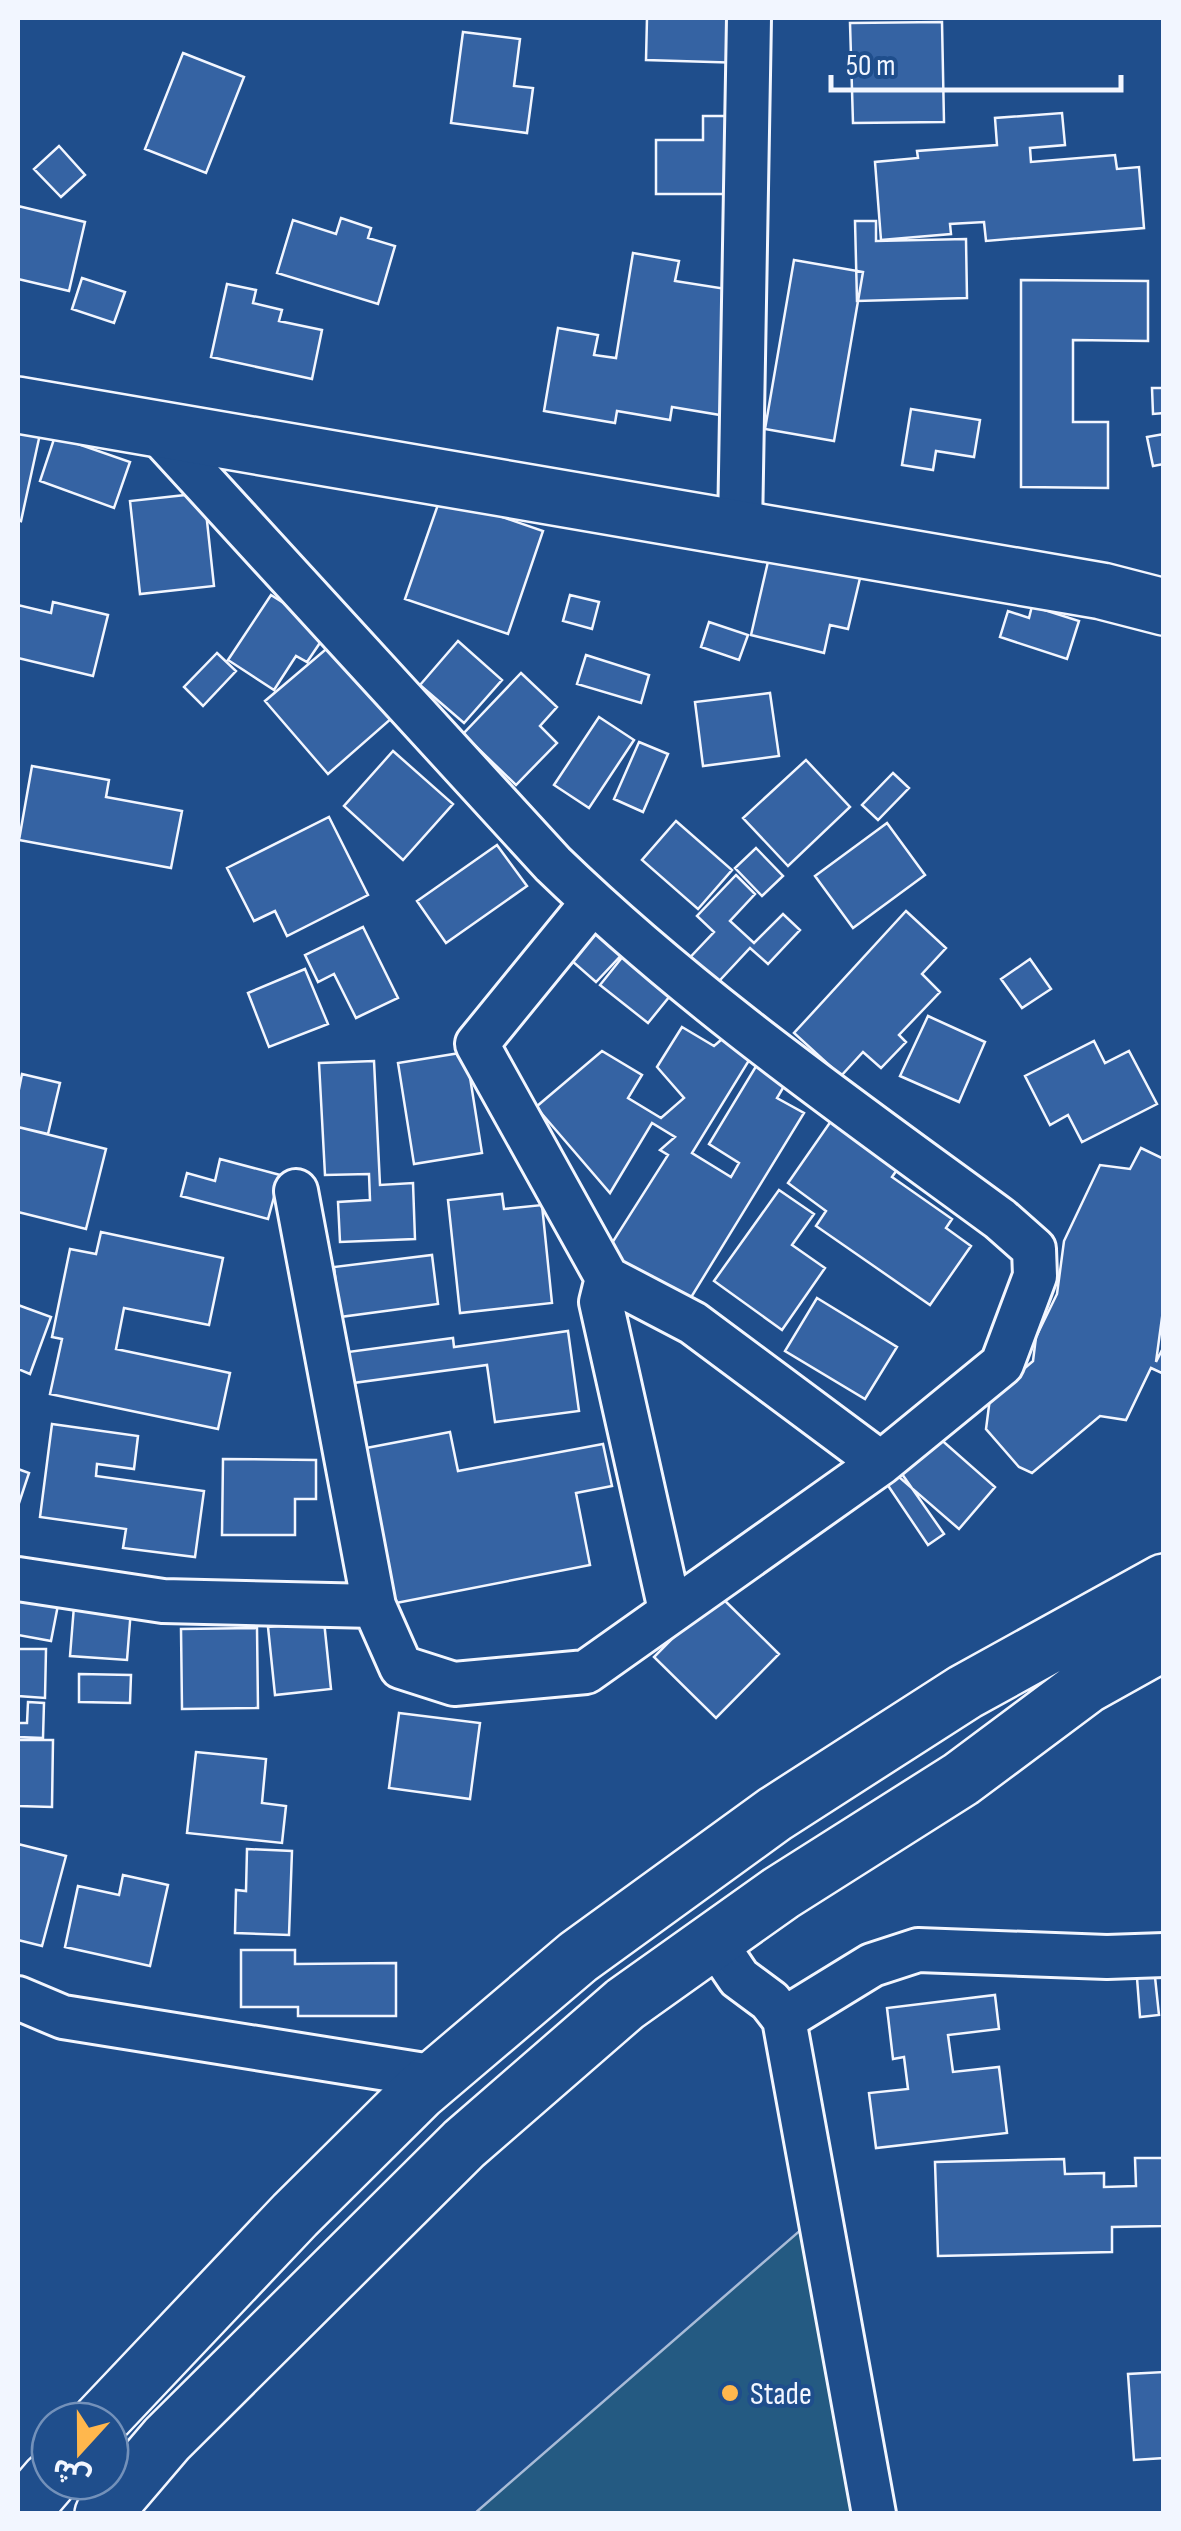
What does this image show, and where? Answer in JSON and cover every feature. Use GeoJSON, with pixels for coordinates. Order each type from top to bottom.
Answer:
{"type":"FeatureCollection","features":[{"type":"Feature","properties":{"kind":"main road"},"geometry":{"type":"LineString","coordinates":[[18,406],[1102,591],[1164,607]]}},
{"type":"Feature","properties":{"kind":"main road"},"geometry":{"type":"LineString","coordinates":[[119,2401],[295,2215],[437,2076],[578,1957],[776,1814],[965,1692],[1164,1582]]}},
{"type":"Feature","properties":{"kind":"main road"},"geometry":{"type":"LineString","coordinates":[[102,2514],[167,2438],[464,2144],[625,2004],[780,1893],[961,1779],[1086,1686],[1164,1642]]}},
{"type":"Feature","properties":{"kind":"street"},"geometry":{"type":"LineString","coordinates":[[740,529],[750,18]]}},
{"type":"Feature","properties":{"kind":"street"},"geometry":{"type":"LineString","coordinates":[[152,426],[592,902],[731,1022],[1000,1219],[1034,1249],[1035,1276],[1002,1364],[881,1463],[586,1672],[454,1684],[401,1667],[374,1606],[296,1191]]}},
{"type":"Feature","properties":{"kind":"street"},"geometry":{"type":"LineString","coordinates":[[592,902],[477,1044],[607,1278],[694,1323],[881,1463]]}},
{"type":"Feature","properties":{"kind":"street"},"geometry":{"type":"LineString","coordinates":[[607,1278],[601,1302],[670,1610]]}},
{"type":"Feature","properties":{"kind":"street"},"geometry":{"type":"LineString","coordinates":[[18,1579],[163,1601],[374,1606]]}},
{"type":"Feature","properties":{"kind":"street"},"geometry":{"type":"LineString","coordinates":[[714,1941],[739,1978],[770,2001],[784,2019],[874,2514]]}},
{"type":"Feature","properties":{"kind":"street"},"geometry":{"type":"LineString","coordinates":[[784,2019],[872,1965],[918,1950],[1107,1958],[1164,1955]]}},
{"type":"Feature","properties":{"kind":"street"},"geometry":{"type":"LineString","coordinates":[[18,1998],[62,2017],[437,2076]]}},
{"type":"Feature","properties":{"kind":"shaded area","name":"Stade"},"geometry":{"type":"Polygon","coordinates":[[[811,2221],[871,2513],[474,2514],[811,2221]]]}},
{"type":"Feature","properties":{"kind":"building"},"geometry":{"type":"Polygon","coordinates":[[[647,18],[745,18],[744,63],[646,60],[647,18]]]}},
{"type":"Feature","properties":{"kind":"building"},"geometry":{"type":"Polygon","coordinates":[[[942,22],[944,122],[853,123],[850,23],[942,22]]]}},
{"type":"Feature","properties":{"kind":"building"},"geometry":{"type":"Polygon","coordinates":[[[463,32],[520,39],[514,86],[533,88],[527,133],[451,123],[463,32]]]}},
{"type":"Feature","properties":{"kind":"building"},"geometry":{"type":"Polygon","coordinates":[[[183,53],[244,77],[206,173],[145,149],[183,53]]]}},
{"type":"Feature","properties":{"kind":"building"},"geometry":{"type":"Polygon","coordinates":[[[1062,113],[1065,145],[1030,148],[1031,162],[1115,155],[1117,169],[1139,167],[1144,228],[986,241],[984,222],[950,224],[951,234],[881,240],[875,162],[918,158],[917,151],[997,145],[995,118],[1062,113]]]}},
{"type":"Feature","properties":{"kind":"building"},"geometry":{"type":"Polygon","coordinates":[[[703,116],[738,116],[738,194],[656,194],[656,140],[703,140],[703,116]]]}},
{"type":"Feature","properties":{"kind":"building"},"geometry":{"type":"Polygon","coordinates":[[[59,146],[85,175],[61,197],[34,169],[59,146]]]}},
{"type":"Feature","properties":{"kind":"building"},"geometry":{"type":"Polygon","coordinates":[[[18,206],[85,222],[69,291],[18,279],[18,206]]]}},
{"type":"Feature","properties":{"kind":"building"},"geometry":{"type":"Polygon","coordinates":[[[341,218],[371,228],[368,238],[395,246],[378,304],[277,273],[293,220],[336,234],[341,218]]]}},
{"type":"Feature","properties":{"kind":"building"},"geometry":{"type":"Polygon","coordinates":[[[855,221],[876,221],[876,241],[966,239],[967,298],[857,301],[855,221]]]}},
{"type":"Feature","properties":{"kind":"building"},"geometry":{"type":"Polygon","coordinates":[[[633,253],[679,261],[675,281],[758,294],[738,418],[672,407],[670,420],[617,411],[615,423],[544,411],[558,328],[598,335],[594,355],[616,358],[633,253]]]}},
{"type":"Feature","properties":{"kind":"building"},"geometry":{"type":"Polygon","coordinates":[[[794,260],[863,272],[834,441],[765,429],[794,260]]]}},
{"type":"Feature","properties":{"kind":"building"},"geometry":{"type":"Polygon","coordinates":[[[82,278],[125,292],[114,323],[72,309],[82,278]]]}},
{"type":"Feature","properties":{"kind":"building"},"geometry":{"type":"Polygon","coordinates":[[[1021,280],[1148,281],[1148,341],[1073,340],[1073,422],[1108,422],[1108,488],[1021,487],[1021,280]]]}},
{"type":"Feature","properties":{"kind":"building"},"geometry":{"type":"Polygon","coordinates":[[[227,284],[256,290],[253,303],[282,310],[279,321],[322,330],[312,379],[211,357],[227,284]]]}},
{"type":"Feature","properties":{"kind":"building"},"geometry":{"type":"Polygon","coordinates":[[[1152,388],[1164,388],[1164,413],[1153,414],[1152,388]]]}},
{"type":"Feature","properties":{"kind":"building"},"geometry":{"type":"Polygon","coordinates":[[[911,409],[980,420],[974,457],[936,451],[933,470],[902,465],[911,409]]]}},
{"type":"Feature","properties":{"kind":"building"},"geometry":{"type":"Polygon","coordinates":[[[18,429],[40,434],[21,521],[18,520],[18,429]]]}},
{"type":"Feature","properties":{"kind":"building"},"geometry":{"type":"Polygon","coordinates":[[[1164,434],[1164,464],[1153,466],[1147,437],[1164,434]]]}},
{"type":"Feature","properties":{"kind":"building"},"geometry":{"type":"Polygon","coordinates":[[[55,436],[130,462],[114,508],[40,481],[55,436]]]}},
{"type":"Feature","properties":{"kind":"building"},"geometry":{"type":"Polygon","coordinates":[[[204,493],[214,586],[140,594],[130,501],[204,493]]]}},
{"type":"Feature","properties":{"kind":"building"},"geometry":{"type":"Polygon","coordinates":[[[441,496],[543,531],[508,634],[405,599],[441,496]]]}},
{"type":"Feature","properties":{"kind":"building"},"geometry":{"type":"Polygon","coordinates":[[[770,553],[861,574],[848,629],[830,625],[824,653],[751,635],[770,553]]]}},
{"type":"Feature","properties":{"kind":"building"},"geometry":{"type":"Polygon","coordinates":[[[271,595],[328,631],[307,662],[296,656],[274,690],[228,660],[271,595]]]}},
{"type":"Feature","properties":{"kind":"building"},"geometry":{"type":"Polygon","coordinates":[[[570,595],[599,602],[592,629],[563,621],[570,595]]]}},
{"type":"Feature","properties":{"kind":"building"},"geometry":{"type":"Polygon","coordinates":[[[53,602],[108,615],[93,676],[18,658],[18,605],[51,613],[53,602]]]}},
{"type":"Feature","properties":{"kind":"building"},"geometry":{"type":"Polygon","coordinates":[[[1032,606],[1079,621],[1067,659],[1000,637],[1008,611],[1029,618],[1032,606]]]}},
{"type":"Feature","properties":{"kind":"building"},"geometry":{"type":"Polygon","coordinates":[[[709,622],[748,635],[739,660],[701,647],[709,622]]]}},
{"type":"Feature","properties":{"kind":"building"},"geometry":{"type":"Polygon","coordinates":[[[338,639],[400,711],[328,774],[265,701],[338,639]]]}},
{"type":"Feature","properties":{"kind":"building"},"geometry":{"type":"Polygon","coordinates":[[[458,641],[502,680],[464,723],[420,685],[458,641]]]}},
{"type":"Feature","properties":{"kind":"building"},"geometry":{"type":"Polygon","coordinates":[[[217,653],[236,671],[203,706],[184,687],[217,653]]]}},
{"type":"Feature","properties":{"kind":"building"},"geometry":{"type":"Polygon","coordinates":[[[586,655],[649,675],[641,703],[577,684],[586,655]]]}},
{"type":"Feature","properties":{"kind":"building"},"geometry":{"type":"Polygon","coordinates":[[[521,673],[557,707],[540,726],[557,743],[516,785],[463,734],[521,673]]]}},
{"type":"Feature","properties":{"kind":"building"},"geometry":{"type":"Polygon","coordinates":[[[770,693],[779,756],[703,766],[695,702],[770,693]]]}},
{"type":"Feature","properties":{"kind":"building"},"geometry":{"type":"Polygon","coordinates":[[[599,717],[634,740],[589,808],[554,785],[599,717]]]}},
{"type":"Feature","properties":{"kind":"building"},"geometry":{"type":"Polygon","coordinates":[[[639,742],[668,754],[643,812],[614,799],[639,742]]]}},
{"type":"Feature","properties":{"kind":"building"},"geometry":{"type":"Polygon","coordinates":[[[393,751],[453,804],[403,860],[344,806],[393,751]]]}},
{"type":"Feature","properties":{"kind":"building"},"geometry":{"type":"Polygon","coordinates":[[[806,760],[850,807],[788,866],[743,818],[806,760]]]}},
{"type":"Feature","properties":{"kind":"building"},"geometry":{"type":"Polygon","coordinates":[[[32,766],[109,780],[106,797],[182,811],[171,868],[19,840],[32,766]]]}},
{"type":"Feature","properties":{"kind":"building"},"geometry":{"type":"Polygon","coordinates":[[[893,773],[909,788],[878,820],[862,805],[893,773]]]}},
{"type":"Feature","properties":{"kind":"building"},"geometry":{"type":"Polygon","coordinates":[[[329,817],[368,895],[287,936],[275,911],[254,921],[227,868],[329,817]]]}},
{"type":"Feature","properties":{"kind":"building"},"geometry":{"type":"Polygon","coordinates":[[[676,821],[732,870],[698,909],[642,860],[676,821]]]}},
{"type":"Feature","properties":{"kind":"building"},"geometry":{"type":"Polygon","coordinates":[[[887,823],[925,875],[853,928],[815,876],[887,823]]]}},
{"type":"Feature","properties":{"kind":"building"},"geometry":{"type":"Polygon","coordinates":[[[497,845],[527,886],[446,943],[417,901],[497,845]]]}},
{"type":"Feature","properties":{"kind":"building"},"geometry":{"type":"Polygon","coordinates":[[[756,848],[783,876],[762,896],[735,868],[756,848]]]}},
{"type":"Feature","properties":{"kind":"building"},"geometry":{"type":"Polygon","coordinates":[[[736,875],[755,894],[730,921],[754,943],[783,914],[800,930],[768,964],[750,948],[708,993],[681,967],[714,932],[697,916],[736,875]]]}},
{"type":"Feature","properties":{"kind":"building"},"geometry":{"type":"Polygon","coordinates":[[[906,911],[946,948],[922,974],[940,992],[899,1035],[906,1042],[881,1068],[863,1052],[841,1076],[794,1033],[906,911]]]}},
{"type":"Feature","properties":{"kind":"building"},"geometry":{"type":"Polygon","coordinates":[[[596,919],[628,948],[596,982],[564,954],[596,919]]]}},
{"type":"Feature","properties":{"kind":"building"},"geometry":{"type":"Polygon","coordinates":[[[363,927],[398,998],[356,1018],[334,974],[318,982],[305,955],[363,927]]]}},
{"type":"Feature","properties":{"kind":"building"},"geometry":{"type":"Polygon","coordinates":[[[624,955],[678,986],[648,1023],[600,985],[624,955]]]}},
{"type":"Feature","properties":{"kind":"building"},"geometry":{"type":"Polygon","coordinates":[[[1030,959],[1051,989],[1022,1008],[1001,979],[1030,959]]]}},
{"type":"Feature","properties":{"kind":"building"},"geometry":{"type":"Polygon","coordinates":[[[305,969],[328,1024],[269,1047],[248,993],[305,969]]]}},
{"type":"Feature","properties":{"kind":"building"},"geometry":{"type":"Polygon","coordinates":[[[928,1016],[985,1042],[959,1102],[900,1076],[928,1016]]]}},
{"type":"Feature","properties":{"kind":"building"},"geometry":{"type":"Polygon","coordinates":[[[682,1027],[714,1046],[729,1033],[756,1049],[692,1153],[731,1177],[739,1163],[709,1144],[761,1058],[790,1076],[777,1098],[804,1113],[687,1304],[605,1254],[668,1155],[660,1150],[675,1137],[652,1123],[610,1193],[536,1107],[602,1051],[642,1075],[628,1098],[661,1118],[684,1098],[657,1067],[682,1027]]]}},
{"type":"Feature","properties":{"kind":"building"},"geometry":{"type":"Polygon","coordinates":[[[1094,1041],[1105,1063],[1129,1051],[1157,1104],[1082,1142],[1068,1115],[1050,1125],[1025,1076],[1094,1041]]]}},
{"type":"Feature","properties":{"kind":"building"},"geometry":{"type":"Polygon","coordinates":[[[466,1052],[482,1153],[414,1164],[398,1063],[466,1052]]]}},
{"type":"Feature","properties":{"kind":"building"},"geometry":{"type":"Polygon","coordinates":[[[374,1061],[380,1185],[413,1183],[415,1239],[340,1242],[338,1202],[370,1200],[369,1174],[325,1175],[319,1063],[374,1061]]]}},
{"type":"Feature","properties":{"kind":"building"},"geometry":{"type":"Polygon","coordinates":[[[22,1074],[60,1083],[48,1134],[18,1127],[22,1074]]]}},
{"type":"Feature","properties":{"kind":"building"},"geometry":{"type":"Polygon","coordinates":[[[838,1111],[906,1157],[892,1177],[952,1219],[946,1228],[971,1246],[930,1305],[816,1226],[826,1211],[788,1183],[838,1111]]]}},
{"type":"Feature","properties":{"kind":"building"},"geometry":{"type":"Polygon","coordinates":[[[18,1127],[106,1149],[86,1229],[18,1212],[18,1127]]]}},
{"type":"Feature","properties":{"kind":"building"},"geometry":{"type":"Polygon","coordinates":[[[1141,1148],[1164,1159],[1164,1303],[1156,1362],[1164,1346],[1164,1374],[1151,1368],[1126,1420],[1100,1416],[1032,1473],[1019,1467],[986,1429],[990,1398],[1033,1361],[1036,1337],[1057,1294],[1064,1241],[1100,1165],[1130,1169],[1141,1148]]]}},
{"type":"Feature","properties":{"kind":"building"},"geometry":{"type":"Polygon","coordinates":[[[220,1159],[280,1175],[268,1219],[181,1196],[187,1173],[215,1181],[220,1159]]]}},
{"type":"Feature","properties":{"kind":"building"},"geometry":{"type":"Polygon","coordinates":[[[779,1190],[814,1214],[792,1245],[825,1268],[782,1330],[714,1281],[779,1190]]]}},
{"type":"Feature","properties":{"kind":"building"},"geometry":{"type":"Polygon","coordinates":[[[502,1194],[504,1209],[542,1205],[552,1303],[460,1313],[448,1200],[502,1194]]]}},
{"type":"Feature","properties":{"kind":"building"},"geometry":{"type":"Polygon","coordinates":[[[101,1232],[223,1258],[209,1325],[124,1308],[116,1349],[230,1373],[218,1429],[50,1394],[62,1339],[52,1337],[70,1249],[96,1254],[101,1232]]]}},
{"type":"Feature","properties":{"kind":"building"},"geometry":{"type":"Polygon","coordinates":[[[432,1255],[438,1304],[340,1317],[334,1267],[432,1255]]]}},
{"type":"Feature","properties":{"kind":"building"},"geometry":{"type":"Polygon","coordinates":[[[817,1298],[897,1347],[865,1399],[785,1351],[817,1298]]]}},
{"type":"Feature","properties":{"kind":"building"},"geometry":{"type":"Polygon","coordinates":[[[18,1305],[51,1317],[30,1374],[18,1369],[18,1305]]]}},
{"type":"Feature","properties":{"kind":"building"},"geometry":{"type":"Polygon","coordinates":[[[568,1331],[579,1411],[495,1422],[487,1365],[353,1383],[348,1352],[453,1338],[454,1347],[568,1331]]]}},
{"type":"Feature","properties":{"kind":"building"},"geometry":{"type":"Polygon","coordinates":[[[52,1424],[138,1436],[134,1469],[97,1464],[96,1476],[204,1491],[195,1557],[123,1548],[126,1529],[40,1517],[52,1424]]]}},
{"type":"Feature","properties":{"kind":"building"},"geometry":{"type":"Polygon","coordinates":[[[929,1429],[995,1487],[959,1529],[892,1471],[929,1429]]]}},
{"type":"Feature","properties":{"kind":"building"},"geometry":{"type":"Polygon","coordinates":[[[450,1432],[458,1471],[603,1444],[612,1486],[576,1493],[590,1565],[391,1604],[361,1449],[450,1432]]]}},
{"type":"Feature","properties":{"kind":"building"},"geometry":{"type":"Polygon","coordinates":[[[223,1459],[316,1460],[316,1499],[295,1499],[295,1535],[222,1535],[223,1459]]]}},
{"type":"Feature","properties":{"kind":"building"},"geometry":{"type":"Polygon","coordinates":[[[18,1469],[29,1473],[18,1506],[18,1469]]]}},
{"type":"Feature","properties":{"kind":"building"},"geometry":{"type":"Polygon","coordinates":[[[902,1474],[944,1534],[928,1545],[887,1484],[902,1474]]]}},
{"type":"Feature","properties":{"kind":"building"},"geometry":{"type":"Polygon","coordinates":[[[717,1593],[779,1654],[716,1718],[654,1657],[717,1593]]]}},
{"type":"Feature","properties":{"kind":"building"},"geometry":{"type":"Polygon","coordinates":[[[18,1598],[58,1605],[51,1641],[18,1635],[18,1598]]]}},
{"type":"Feature","properties":{"kind":"building"},"geometry":{"type":"Polygon","coordinates":[[[74,1606],[131,1609],[127,1660],[70,1656],[74,1606]]]}},
{"type":"Feature","properties":{"kind":"building"},"geometry":{"type":"Polygon","coordinates":[[[324,1621],[331,1689],[275,1695],[268,1627],[324,1621]]]}},
{"type":"Feature","properties":{"kind":"building"},"geometry":{"type":"Polygon","coordinates":[[[257,1628],[258,1708],[182,1709],[181,1629],[257,1628]]]}},
{"type":"Feature","properties":{"kind":"building"},"geometry":{"type":"Polygon","coordinates":[[[18,1649],[46,1649],[45,1698],[18,1696],[18,1649]]]}},
{"type":"Feature","properties":{"kind":"building"},"geometry":{"type":"Polygon","coordinates":[[[79,1674],[131,1675],[130,1703],[79,1702],[79,1674]]]}},
{"type":"Feature","properties":{"kind":"building"},"geometry":{"type":"Polygon","coordinates":[[[28,1702],[44,1703],[43,1738],[18,1737],[18,1723],[27,1723],[28,1702]]]}},
{"type":"Feature","properties":{"kind":"building"},"geometry":{"type":"Polygon","coordinates":[[[399,1713],[480,1723],[470,1799],[389,1788],[399,1713]]]}},
{"type":"Feature","properties":{"kind":"building"},"geometry":{"type":"Polygon","coordinates":[[[18,1740],[53,1740],[52,1807],[18,1806],[18,1740]]]}},
{"type":"Feature","properties":{"kind":"building"},"geometry":{"type":"Polygon","coordinates":[[[196,1752],[266,1759],[262,1803],[286,1806],[282,1843],[187,1833],[196,1752]]]}},
{"type":"Feature","properties":{"kind":"building"},"geometry":{"type":"Polygon","coordinates":[[[18,1844],[66,1856],[42,1946],[18,1940],[18,1844]]]}},
{"type":"Feature","properties":{"kind":"building"},"geometry":{"type":"Polygon","coordinates":[[[247,1849],[292,1851],[289,1935],[235,1933],[236,1890],[246,1891],[247,1849]]]}},
{"type":"Feature","properties":{"kind":"building"},"geometry":{"type":"Polygon","coordinates":[[[123,1875],[168,1885],[150,1966],[65,1947],[78,1886],[119,1895],[123,1875]]]}},
{"type":"Feature","properties":{"kind":"building"},"geometry":{"type":"Polygon","coordinates":[[[241,1950],[295,1950],[295,1964],[396,1963],[396,2016],[298,2016],[298,2007],[241,2007],[241,1950]]]}},
{"type":"Feature","properties":{"kind":"building"},"geometry":{"type":"Polygon","coordinates":[[[1155,1977],[1159,2015],[1140,2017],[1137,1978],[1155,1977]]]}},
{"type":"Feature","properties":{"kind":"building"},"geometry":{"type":"Polygon","coordinates":[[[995,1995],[999,2029],[948,2035],[953,2072],[999,2067],[1007,2133],[876,2148],[869,2093],[908,2089],[904,2057],[893,2059],[887,2008],[995,1995]]]}},
{"type":"Feature","properties":{"kind":"building"},"geometry":{"type":"Polygon","coordinates":[[[1135,2158],[1164,2158],[1164,2226],[1112,2227],[1112,2252],[938,2256],[935,2162],[1064,2159],[1065,2174],[1104,2173],[1104,2187],[1136,2186],[1135,2158]]]}},
{"type":"Feature","properties":{"kind":"building"},"geometry":{"type":"Polygon","coordinates":[[[1164,2372],[1164,2458],[1134,2460],[1128,2374],[1164,2372]]]}},
{"type":"Feature","properties":{"kind":"place","name":"Stade"},"geometry":{"type":"Point","coordinates":[730,2393]}}]}
